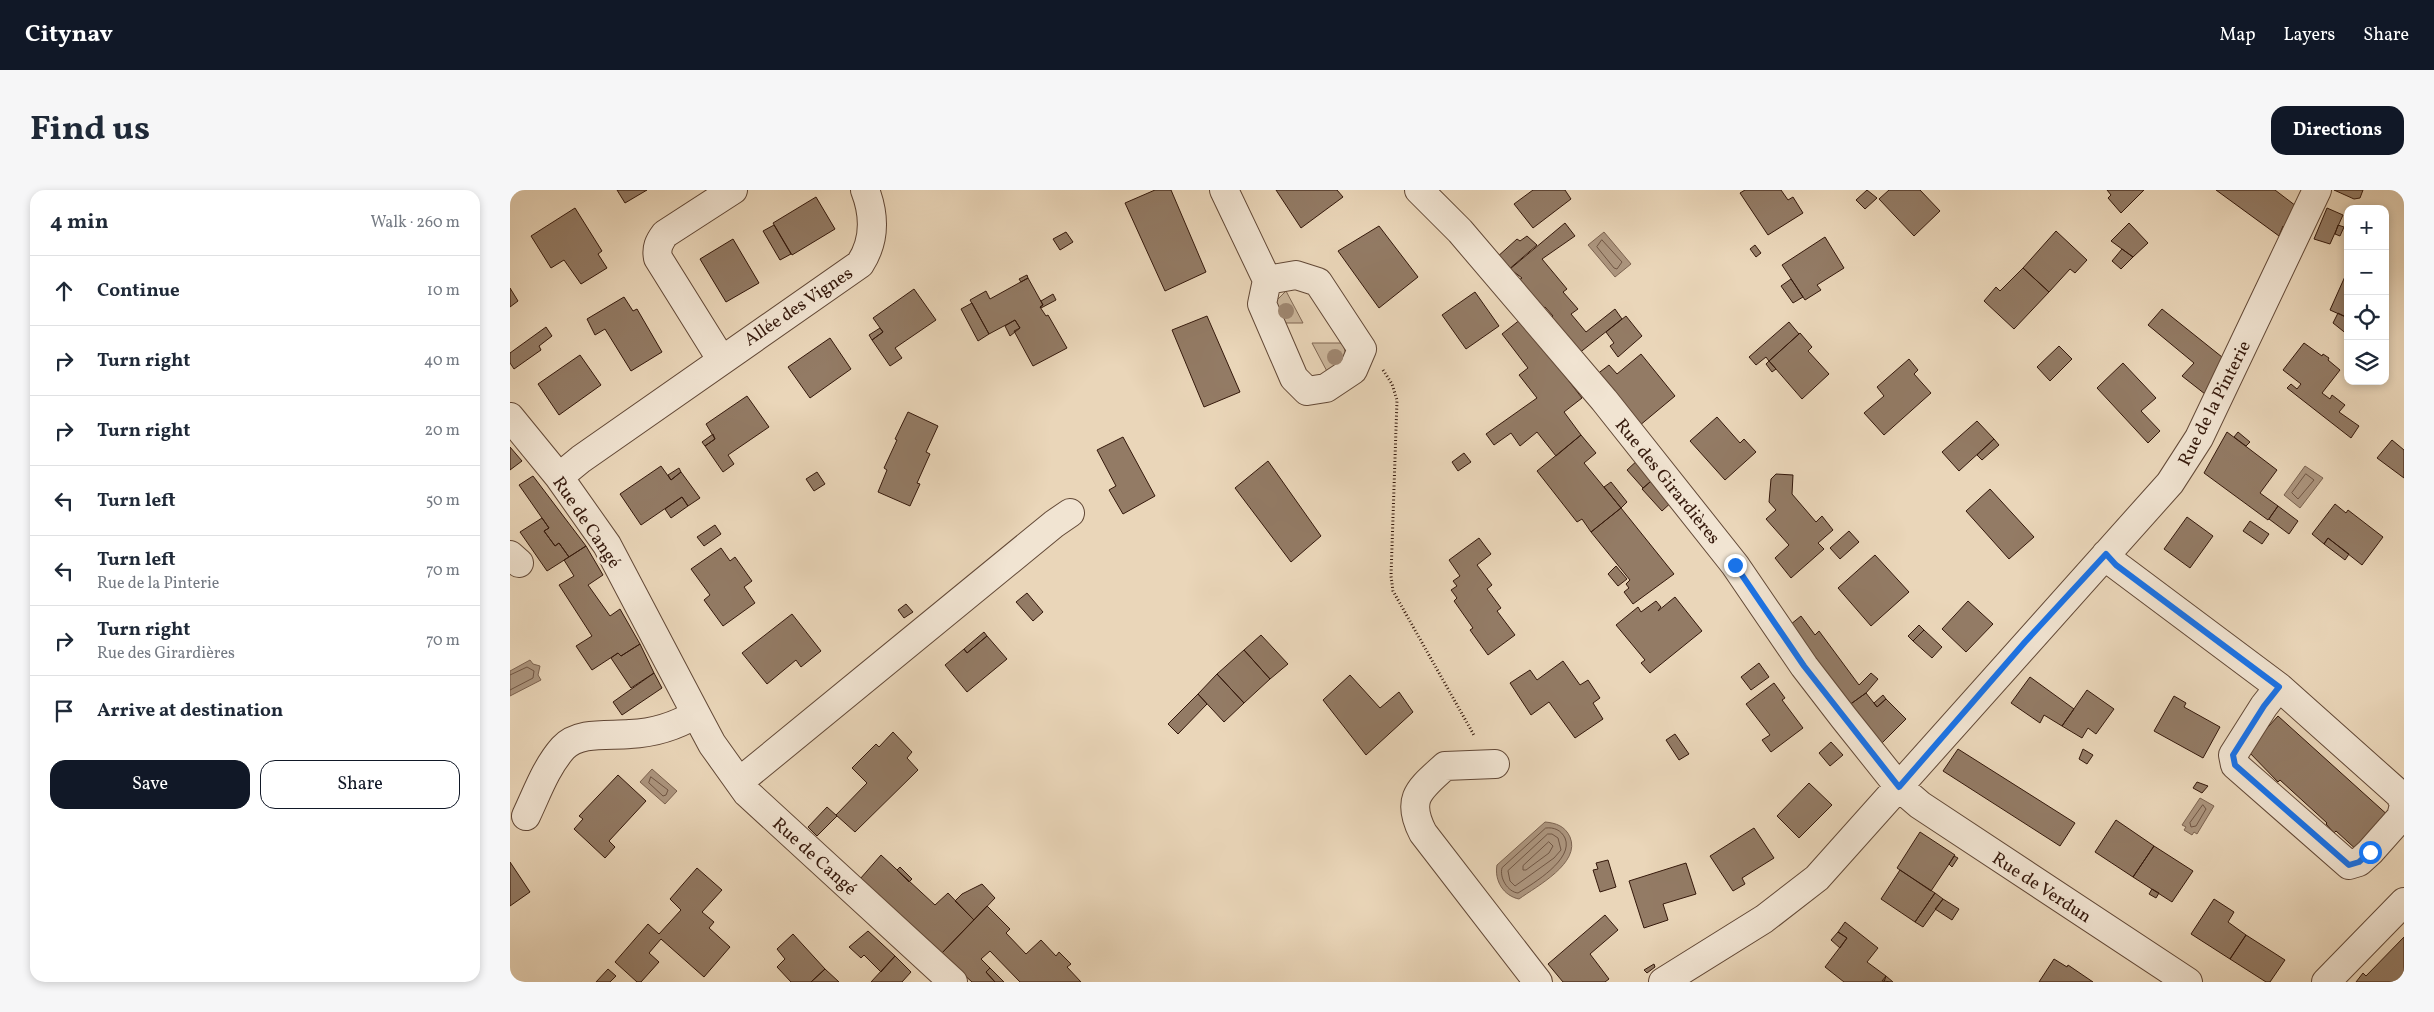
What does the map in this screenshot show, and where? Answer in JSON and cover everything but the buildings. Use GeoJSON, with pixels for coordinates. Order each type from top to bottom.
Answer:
{"type":"FeatureCollection","features":[{"type":"Feature","properties":{"kind":"street"},"geometry":{"type":"LineString","coordinates":[[721,359],[658,258],[657,250],[659,242],[665,234],[733,190]]}},
{"type":"Feature","properties":{"kind":"street","name":"Allée des Vignes"},"geometry":{"type":"LineString","coordinates":[[559,477],[581,459],[721,359],[860,264],[869,250],[872,235],[872,218],[865,190]]}},
{"type":"Feature","properties":{"kind":"street"},"geometry":{"type":"LineString","coordinates":[[1224,190],[1267,280],[1262,304],[1294,378],[1307,391],[1326,388],[1353,370],[1362,349],[1318,282],[1296,275],[1267,280]]}},
{"type":"Feature","properties":{"kind":"street","name":"Rue des Girardières"},"geometry":{"type":"LineString","coordinates":[[1419,190],[1460,231],[1604,400],[1735,565],[1810,673],[1899,787]]}},
{"type":"Feature","properties":{"kind":"street","name":"Rue de la Pinterie"},"geometry":{"type":"LineString","coordinates":[[1663,982],[1791,900],[1817,878],[2025,642],[2170,483],[2200,438],[2317,190]]}},
{"type":"Feature","properties":{"kind":"street","name":"Rue de Cangé"},"geometry":{"type":"LineString","coordinates":[[510,417],[559,477],[607,545],[696,714],[738,782],[759,805],[953,982]]}},
{"type":"Feature","properties":{"kind":"street"},"geometry":{"type":"LineString","coordinates":[[738,782],[918,633],[1070,513]]}},
{"type":"Feature","properties":{"kind":"street"},"geometry":{"type":"LineString","coordinates":[[2106,554],[2116,565],[2279,687],[2399,794],[2404,804],[2401,817],[2359,862],[2349,865],[2235,765],[2233,755],[2264,706],[2279,687]]}},
{"type":"Feature","properties":{"kind":"street"},"geometry":{"type":"LineString","coordinates":[[526,816],[549,767],[564,746],[582,737],[606,734],[631,734],[668,728],[696,714]]}},
{"type":"Feature","properties":{"kind":"street"},"geometry":{"type":"LineString","coordinates":[[1495,764],[1445,766],[1417,794],[1414,807],[1415,818],[1423,833],[1538,982]]}},
{"type":"Feature","properties":{"kind":"street","name":"Rue de Verdun"},"geometry":{"type":"LineString","coordinates":[[1899,787],[1928,811],[2188,982]]}},
{"type":"Feature","properties":{"kind":"street"},"geometry":{"type":"LineString","coordinates":[[2326,982],[2404,902]]}},
{"type":"Feature","properties":{"kind":"path"},"geometry":{"type":"LineString","coordinates":[[1362,349],[1382,368],[1392,384],[1397,400],[1393,591],[1468,728],[1495,764]]}},
{"type":"Feature","properties":{"kind":"shaded area"},"geometry":{"type":"Polygon","coordinates":[[[1286,291],[1303,323],[1276,323],[1275,302],[1286,291]]]}},
{"type":"Feature","properties":{"kind":"shaded area"},"geometry":{"type":"Polygon","coordinates":[[[1312,343],[1343,343],[1346,356],[1330,377],[1312,343]]]}},
{"type":"Feature","properties":{"kind":"water"},"geometry":{"type":"Polygon","coordinates":[[[1604,232],[1631,264],[1615,277],[1588,245],[1604,232]]]}},
{"type":"Feature","properties":{"kind":"water"},"geometry":{"type":"Polygon","coordinates":[[[2305,466],[2323,478],[2300,508],[2284,495],[2305,466]]]}},
{"type":"Feature","properties":{"kind":"water"},"geometry":{"type":"Polygon","coordinates":[[[530,660],[533,664],[540,666],[538,675],[541,680],[510,696],[510,671],[530,660]]]}},
{"type":"Feature","properties":{"kind":"water"},"geometry":{"type":"Polygon","coordinates":[[[652,769],[677,791],[665,804],[640,782],[652,769]]]}},
{"type":"Feature","properties":{"kind":"water"},"geometry":{"type":"Polygon","coordinates":[[[2200,798],[2214,806],[2197,834],[2194,832],[2192,835],[2184,830],[2186,827],[2182,825],[2200,798]]]}},
{"type":"Feature","properties":{"kind":"water"},"geometry":{"type":"Polygon","coordinates":[[[1545,822],[1553,823],[1566,830],[1572,847],[1569,856],[1563,865],[1546,881],[1519,899],[1509,895],[1501,887],[1497,877],[1497,865],[1545,822]]]}},
{"type":"Feature","properties":{"kind":"route"},"geometry":{"type":"LineString","coordinates":[[1735,565],[1804,666],[1899,787],[2025,642],[2106,554],[2116,565],[2279,687],[2264,706],[2233,755],[2232,760],[2235,765],[2349,865],[2359,862],[2370,852]]}}]}
